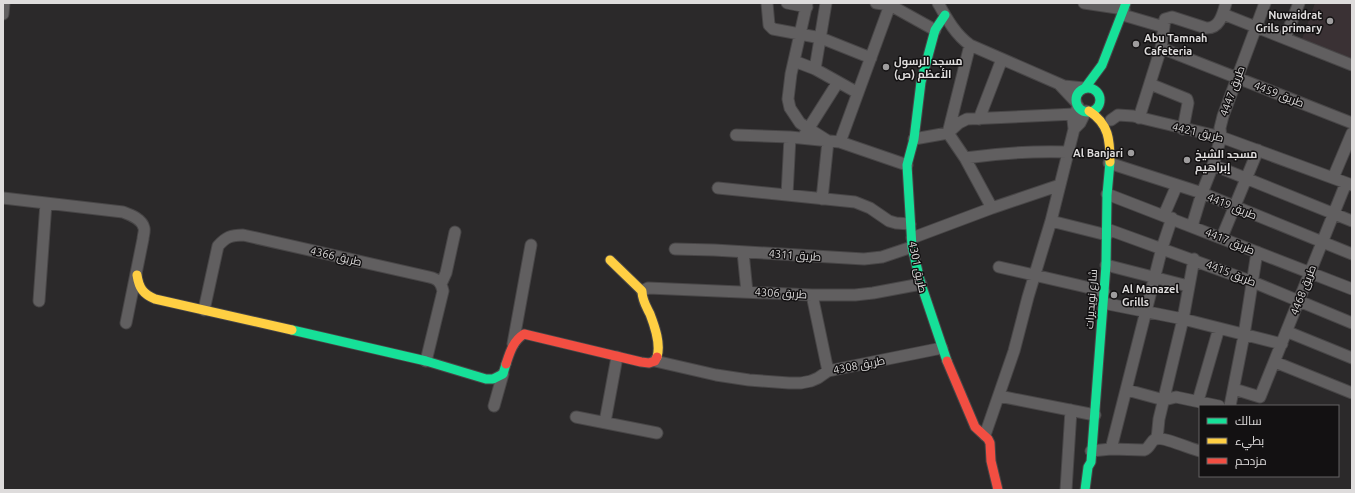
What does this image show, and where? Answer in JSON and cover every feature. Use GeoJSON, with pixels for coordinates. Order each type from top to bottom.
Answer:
{"type":"FeatureCollection","features":[{"type":"Feature","properties":{"kind":"street"},"geometry":{"type":"LineString","coordinates":[[3,14],[4,3]]}},
{"type":"Feature","properties":{"kind":"street"},"geometry":{"type":"LineString","coordinates":[[767,3],[769,25],[772,29],[821,38],[871,58]]}},
{"type":"Feature","properties":{"kind":"street"},"geometry":{"type":"LineString","coordinates":[[787,3],[807,5],[791,74],[788,99],[790,108],[806,134]]}},
{"type":"Feature","properties":{"kind":"street"},"geometry":{"type":"LineString","coordinates":[[815,69],[826,3]]}},
{"type":"Feature","properties":{"kind":"street"},"geometry":{"type":"LineString","coordinates":[[876,3],[892,4],[936,30]]}},
{"type":"Feature","properties":{"kind":"street"},"geometry":{"type":"LineString","coordinates":[[938,3],[954,30],[970,45],[1058,83],[1071,87],[1092,88],[1107,110],[1111,120]]}},
{"type":"Feature","properties":{"kind":"street"},"geometry":{"type":"LineString","coordinates":[[1084,3],[1124,9],[1164,28]]}},
{"type":"Feature","properties":{"kind":"street"},"geometry":{"type":"LineString","coordinates":[[1139,118],[1160,48],[1166,19],[1172,17],[1206,28],[1212,28],[1217,25],[1226,3]]}},
{"type":"Feature","properties":{"kind":"street","name":"طريق 4447"},"geometry":{"type":"LineString","coordinates":[[1192,226],[1202,193],[1214,165],[1221,137],[1220,128],[1223,116],[1255,26],[1265,3]]}},
{"type":"Feature","properties":{"kind":"street"},"geometry":{"type":"LineString","coordinates":[[1285,38],[1299,3]]}},
{"type":"Feature","properties":{"kind":"street"},"geometry":{"type":"LineString","coordinates":[[840,142],[892,4]]}},
{"type":"Feature","properties":{"kind":"street"},"geometry":{"type":"LineString","coordinates":[[914,139],[948,133],[959,123],[967,119],[1096,108],[1099,98],[1102,65],[1124,9]]}},
{"type":"Feature","properties":{"kind":"street"},"geometry":{"type":"LineString","coordinates":[[1222,14],[1352,65]]}},
{"type":"Feature","properties":{"kind":"street","name":"طريق 4301"},"geometry":{"type":"LineString","coordinates":[[945,15],[936,30],[921,82],[914,139],[907,165],[912,242],[921,284],[942,348],[972,421],[990,443],[991,461],[998,490]]}},
{"type":"Feature","properties":{"kind":"street"},"geometry":{"type":"LineString","coordinates":[[970,45],[948,133],[965,158],[992,208]]}},
{"type":"Feature","properties":{"kind":"street","name":"طريق 4459"},"geometry":{"type":"LineString","coordinates":[[1160,48],[1238,77],[1352,123]]}},
{"type":"Feature","properties":{"kind":"street"},"geometry":{"type":"LineString","coordinates":[[979,119],[1002,58]]}},
{"type":"Feature","properties":{"kind":"street"},"geometry":{"type":"LineString","coordinates":[[794,61],[815,69],[858,94]]}},
{"type":"Feature","properties":{"kind":"street"},"geometry":{"type":"LineString","coordinates":[[985,435],[1014,351],[1051,221],[1074,129],[1080,123],[1081,109],[1078,94],[1102,65]]}},
{"type":"Feature","properties":{"kind":"street"},"geometry":{"type":"LineString","coordinates":[[806,134],[838,82]]}},
{"type":"Feature","properties":{"kind":"street"},"geometry":{"type":"LineString","coordinates":[[1058,83],[1081,109]]}},
{"type":"Feature","properties":{"kind":"street"},"geometry":{"type":"LineString","coordinates":[[1150,84],[1187,99],[1188,103],[1183,129]]}},
{"type":"Feature","properties":{"kind":"street","name":"شارع نويديرات"},"geometry":{"type":"LineString","coordinates":[[1081,109],[1096,116],[1107,129],[1109,163],[1106,265],[1095,415],[1091,462],[1088,467],[1085,490]]}},
{"type":"Feature","properties":{"kind":"street","name":"طريق 4421"},"geometry":{"type":"LineString","coordinates":[[1111,120],[1118,115],[1139,118],[1221,137],[1349,184]]}},
{"type":"Feature","properties":{"kind":"street","name":"شارع نويديرات"},"geometry":{"type":"LineString","coordinates":[[1108,137],[1111,129],[1111,120]]}},
{"type":"Feature","properties":{"kind":"street"},"geometry":{"type":"LineString","coordinates":[[1333,178],[1352,133]]}},
{"type":"Feature","properties":{"kind":"street"},"geometry":{"type":"LineString","coordinates":[[736,135],[790,137],[806,134],[828,141],[840,142],[907,165]]}},
{"type":"Feature","properties":{"kind":"street"},"geometry":{"type":"LineString","coordinates":[[787,195],[790,137]]}},
{"type":"Feature","properties":{"kind":"street"},"geometry":{"type":"LineString","coordinates":[[822,199],[828,141]]}},
{"type":"Feature","properties":{"kind":"street"},"geometry":{"type":"LineString","coordinates":[[1222,237],[1258,150]]}},
{"type":"Feature","properties":{"kind":"street"},"geometry":{"type":"LineString","coordinates":[[965,158],[992,154],[1068,152]]}},
{"type":"Feature","properties":{"kind":"street","name":"طريق 4419"},"geometry":{"type":"LineString","coordinates":[[1109,163],[1202,193],[1352,254]]}},
{"type":"Feature","properties":{"kind":"street"},"geometry":{"type":"LineString","coordinates":[[1214,165],[1245,179],[1352,221]]}},
{"type":"Feature","properties":{"kind":"street","name":"طريق 4468"},"geometry":{"type":"LineString","coordinates":[[1234,389],[1260,397],[1288,332],[1309,272],[1334,214],[1349,184]]}},
{"type":"Feature","properties":{"kind":"street","name":"طريق 4311"},"geometry":{"type":"LineString","coordinates":[[675,249],[864,259],[882,257],[912,242],[992,208],[1060,185]]}},
{"type":"Feature","properties":{"kind":"street"},"geometry":{"type":"LineString","coordinates":[[1111,449],[1147,312],[1168,217],[1177,185]]}},
{"type":"Feature","properties":{"kind":"street"},"geometry":{"type":"LineString","coordinates":[[718,188],[855,202],[863,204],[896,224],[910,224]]}},
{"type":"Feature","properties":{"kind":"street","name":"طريق 4417"},"geometry":{"type":"LineString","coordinates":[[1107,194],[1222,237],[1352,289]]}},
{"type":"Feature","properties":{"kind":"street"},"geometry":{"type":"LineString","coordinates":[[3,198],[123,212],[131,214],[139,220],[144,228],[137,275],[126,324]]}},
{"type":"Feature","properties":{"kind":"street"},"geometry":{"type":"LineString","coordinates":[[39,301],[46,203]]}},
{"type":"Feature","properties":{"kind":"street","name":"طريق 4415"},"geometry":{"type":"LineString","coordinates":[[1051,221],[1107,232],[1162,248],[1299,300],[1352,323]]}},
{"type":"Feature","properties":{"kind":"street"},"geometry":{"type":"LineString","coordinates":[[426,361],[443,291],[441,284],[446,273],[455,232]]}},
{"type":"Feature","properties":{"kind":"street","name":"طريق 4366"},"geometry":{"type":"LineString","coordinates":[[204,310],[218,246],[224,239],[233,235],[243,235],[429,277],[436,279],[441,284]]}},
{"type":"Feature","properties":{"kind":"street"},"geometry":{"type":"LineString","coordinates":[[494,406],[513,344],[531,245]]}},
{"type":"Feature","properties":{"kind":"street"},"geometry":{"type":"LineString","coordinates":[[743,252],[747,292]]}},
{"type":"Feature","properties":{"kind":"street"},"geometry":{"type":"LineString","coordinates":[[1230,405],[1244,335],[1257,252]]}},
{"type":"Feature","properties":{"kind":"street"},"geometry":{"type":"LineString","coordinates":[[1091,451],[1111,449],[1144,450],[1148,448],[1157,438],[1164,400],[1183,319],[1194,259]]}},
{"type":"Feature","properties":{"kind":"street"},"geometry":{"type":"LineString","coordinates":[[610,260],[642,291],[642,298],[650,315],[660,345],[658,356],[655,361]]}},
{"type":"Feature","properties":{"kind":"street"},"geometry":{"type":"LineString","coordinates":[[1106,265],[1188,286]]}},
{"type":"Feature","properties":{"kind":"street"},"geometry":{"type":"LineString","coordinates":[[999,268],[1035,275],[1147,312],[1183,319],[1282,344]]}},
{"type":"Feature","properties":{"kind":"street"},"geometry":{"type":"LineString","coordinates":[[137,275],[139,287],[144,294],[155,299],[426,361],[486,379],[493,379],[503,374]]}},
{"type":"Feature","properties":{"kind":"street","name":"طريق 4306"},"geometry":{"type":"LineString","coordinates":[[642,291],[648,288],[812,295],[855,295],[921,284]]}},
{"type":"Feature","properties":{"kind":"street","name":"طريق 4308"},"geometry":{"type":"LineString","coordinates":[[812,295],[828,371],[942,348]]}},
{"type":"Feature","properties":{"kind":"street"},"geometry":{"type":"LineString","coordinates":[[1198,401],[1218,328]]}},
{"type":"Feature","properties":{"kind":"street"},"geometry":{"type":"LineString","coordinates":[[1288,332],[1352,358]]}},
{"type":"Feature","properties":{"kind":"street"},"geometry":{"type":"LineString","coordinates":[[513,344],[518,337],[524,334],[617,357],[649,363],[655,361],[716,375],[749,380],[801,383],[818,378],[828,371]]}},
{"type":"Feature","properties":{"kind":"street"},"geometry":{"type":"LineString","coordinates":[[605,422],[617,357]]}},
{"type":"Feature","properties":{"kind":"street"},"geometry":{"type":"LineString","coordinates":[[1275,362],[1352,393]]}},
{"type":"Feature","properties":{"kind":"street"},"geometry":{"type":"LineString","coordinates":[[1127,390],[1164,400],[1176,397],[1215,405]]}},
{"type":"Feature","properties":{"kind":"street"},"geometry":{"type":"LineString","coordinates":[[998,396],[1095,415]]}},
{"type":"Feature","properties":{"kind":"street"},"geometry":{"type":"LineString","coordinates":[[1066,490],[1071,410]]}},
{"type":"Feature","properties":{"kind":"street"},"geometry":{"type":"LineString","coordinates":[[576,417],[657,433]]}},
{"type":"Feature","properties":{"kind":"street"},"geometry":{"type":"LineString","coordinates":[[1157,438],[1199,451]]}},
{"type":"Feature","properties":{"kind":"street","name":"شارع نويديرات"},"geometry":{"type":"LineString","coordinates":[[1091,462],[1095,468],[1093,490]]}},
{"type":"Feature","properties":{"kind":"shaded area","name":"Nuwaidrat Grils primary"},"geometry":{"type":"Polygon","coordinates":[[[1315,3],[1352,3],[1352,60],[1302,39],[1315,3]]]}},
{"type":"Feature","properties":{"kind":"traffic: fast"},"geometry":{"type":"LineString","coordinates":[[1085,88],[1102,65],[1126,3]]}},
{"type":"Feature","properties":{"kind":"traffic: fast"},"geometry":{"type":"LineString","coordinates":[[945,15],[935,30],[921,82],[914,139],[907,165],[912,247],[921,284],[947,361]]}},
{"type":"Feature","properties":{"kind":"traffic: fast"},"geometry":{"type":"LineString","coordinates":[[1088,88],[1093,89],[1099,95],[1100,100],[1099,105],[1093,111],[1088,112],[1083,111],[1077,105],[1076,100],[1077,95],[1083,89],[1088,88]]}},
{"type":"Feature","properties":{"kind":"traffic: fast"},"geometry":{"type":"LineString","coordinates":[[1085,490],[1088,467],[1091,462],[1106,265],[1107,195],[1110,162]]}},
{"type":"Feature","properties":{"kind":"traffic: fast"},"geometry":{"type":"LineString","coordinates":[[292,330],[426,361],[486,379],[493,379],[503,374],[506,364]]}},
{"type":"Feature","properties":{"kind":"traffic: slow"},"geometry":{"type":"LineString","coordinates":[[1089,111],[1101,121],[1107,133],[1110,147],[1110,162]]}},
{"type":"Feature","properties":{"kind":"traffic: slow"},"geometry":{"type":"LineString","coordinates":[[610,260],[642,291],[643,300],[654,324],[657,336],[657,357]]}},
{"type":"Feature","properties":{"kind":"traffic: slow"},"geometry":{"type":"LineString","coordinates":[[137,275],[142,290],[147,295],[155,299],[292,330]]}},
{"type":"Feature","properties":{"kind":"traffic: jam"},"geometry":{"type":"LineString","coordinates":[[506,364],[515,343],[524,334],[641,362],[649,363],[655,361],[657,357]]}},
{"type":"Feature","properties":{"kind":"traffic: jam"},"geometry":{"type":"LineString","coordinates":[[947,361],[975,427],[988,439],[990,443],[991,461],[998,490]]}},
{"type":"Feature","properties":{"kind":"place","name":"Nuwaidrat Grils primary"},"geometry":{"type":"Point","coordinates":[1330,21]}},
{"type":"Feature","properties":{"kind":"place","name":"Abu Tamnah Cafeteria"},"geometry":{"type":"Point","coordinates":[1136,44]}},
{"type":"Feature","properties":{"kind":"place","name":"مسجد الرسول الأعظم (ص)"},"geometry":{"type":"Point","coordinates":[886,67]}},
{"type":"Feature","properties":{"kind":"place","name":"Al Banjari"},"geometry":{"type":"Point","coordinates":[1131,153]}},
{"type":"Feature","properties":{"kind":"place","name":"مسجد الشيخ إبراهيم"},"geometry":{"type":"Point","coordinates":[1187,160]}},
{"type":"Feature","properties":{"kind":"place","name":"Al Manazel Grills"},"geometry":{"type":"Point","coordinates":[1114,295]}}]}
